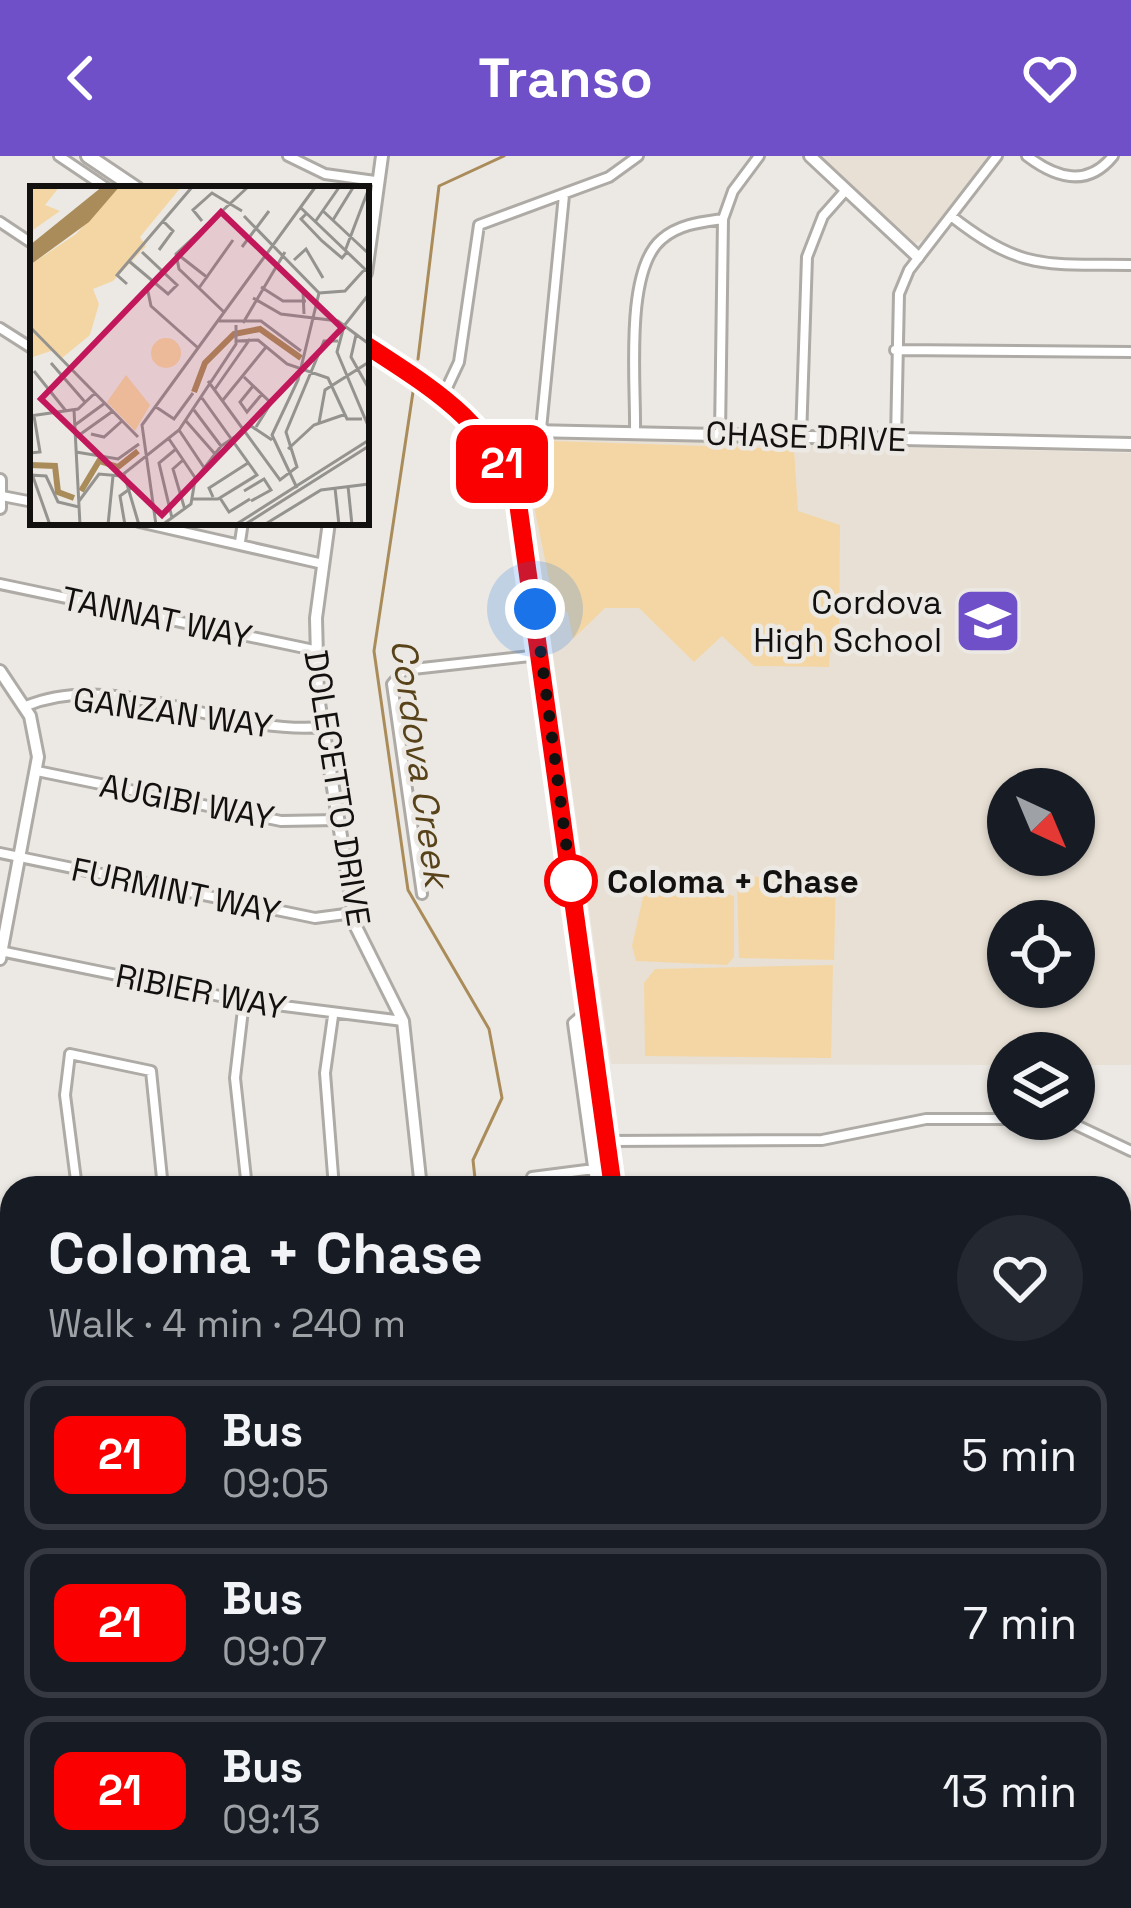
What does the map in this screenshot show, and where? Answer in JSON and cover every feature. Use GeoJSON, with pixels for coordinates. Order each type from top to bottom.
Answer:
{"type":"FeatureCollection","features":[{"type":"Feature","properties":{"kind":"main road"},"geometry":{"type":"LineString","coordinates":[[88,156],[133,186]]}},
{"type":"Feature","properties":{"kind":"main road"},"geometry":{"type":"LineString","coordinates":[[369,347],[444,394],[481,430],[504,467],[521,514],[612,1176]]}},
{"type":"Feature","properties":{"kind":"street"},"geometry":{"type":"LineString","coordinates":[[59,156],[104,186]]}},
{"type":"Feature","properties":{"kind":"street"},"geometry":{"type":"LineString","coordinates":[[288,156],[325,175],[375,181]]}},
{"type":"Feature","properties":{"kind":"street"},"geometry":{"type":"LineString","coordinates":[[369,242],[382,156]]}},
{"type":"Feature","properties":{"kind":"street"},"geometry":{"type":"LineString","coordinates":[[444,394],[459,362],[476,229],[620,172],[638,156]]}},
{"type":"Feature","properties":{"kind":"street"},"geometry":{"type":"LineString","coordinates":[[720,435],[723,219],[737,184],[759,156]]}},
{"type":"Feature","properties":{"kind":"street"},"geometry":{"type":"LineString","coordinates":[[810,156],[918,257]]}},
{"type":"Feature","properties":{"kind":"street"},"geometry":{"type":"LineString","coordinates":[[896,439],[899,294],[918,257],[997,156]]}},
{"type":"Feature","properties":{"kind":"street"},"geometry":{"type":"LineString","coordinates":[[1028,156],[1058,176],[1076,178],[1093,173],[1113,156]]}},
{"type":"Feature","properties":{"kind":"street"},"geometry":{"type":"LineString","coordinates":[[801,438],[807,257],[823,215],[846,190]]}},
{"type":"Feature","properties":{"kind":"street"},"geometry":{"type":"LineString","coordinates":[[541,429],[564,195]]}},
{"type":"Feature","properties":{"kind":"street"},"geometry":{"type":"LineString","coordinates":[[951,215],[1000,252],[1025,261],[1131,265]]}},
{"type":"Feature","properties":{"kind":"street"},"geometry":{"type":"LineString","coordinates":[[635,429],[644,265],[672,232],[723,219]]}},
{"type":"Feature","properties":{"kind":"street"},"geometry":{"type":"LineString","coordinates":[[0,222],[30,242]]}},
{"type":"Feature","properties":{"kind":"street"},"geometry":{"type":"LineString","coordinates":[[0,328],[30,347]]}},
{"type":"Feature","properties":{"kind":"street"},"geometry":{"type":"LineString","coordinates":[[896,350],[1131,352]]}},
{"type":"Feature","properties":{"kind":"street","name":"CHASE DRIVE"},"geometry":{"type":"LineString","coordinates":[[481,430],[635,429],[801,438],[1131,444]]}},
{"type":"Feature","properties":{"kind":"street"},"geometry":{"type":"LineString","coordinates":[[0,480],[1,502]]}},
{"type":"Feature","properties":{"kind":"street"},"geometry":{"type":"LineString","coordinates":[[163,525],[323,564]]}},
{"type":"Feature","properties":{"kind":"street"},"geometry":{"type":"LineString","coordinates":[[240,542],[242,525]]}},
{"type":"Feature","properties":{"kind":"street","name":"DOLECETTO DRIVE"},"geometry":{"type":"LineString","coordinates":[[329,525],[314,650],[323,727],[353,914],[367,956],[403,1022],[420,1176]]}},
{"type":"Feature","properties":{"kind":"street","name":"TANNAT WAY"},"geometry":{"type":"LineString","coordinates":[[0,584],[314,650]]}},
{"type":"Feature","properties":{"kind":"street"},"geometry":{"type":"LineString","coordinates":[[422,895],[392,684],[404,670],[541,655]]}},
{"type":"Feature","properties":{"kind":"street"},"geometry":{"type":"LineString","coordinates":[[0,670],[26,706],[37,739],[37,771],[0,954]]}},
{"type":"Feature","properties":{"kind":"street","name":"GANZAN WAY"},"geometry":{"type":"LineString","coordinates":[[26,706],[86,693],[269,728],[323,727]]}},
{"type":"Feature","properties":{"kind":"street","name":"AUGIBI WAY"},"geometry":{"type":"LineString","coordinates":[[37,771],[281,820],[338,820]]}},
{"type":"Feature","properties":{"kind":"street","name":"FURMINT WAY"},"geometry":{"type":"LineString","coordinates":[[0,853],[315,918],[353,914]]}},
{"type":"Feature","properties":{"kind":"street","name":"RIBIER WAY"},"geometry":{"type":"LineString","coordinates":[[0,954],[333,1016],[403,1022]]}},
{"type":"Feature","properties":{"kind":"street"},"geometry":{"type":"LineString","coordinates":[[244,1000],[235,1078],[246,1176]]}},
{"type":"Feature","properties":{"kind":"street"},"geometry":{"type":"LineString","coordinates":[[588,1010],[573,1023],[595,1176]]}},
{"type":"Feature","properties":{"kind":"street"},"geometry":{"type":"LineString","coordinates":[[333,1016],[325,1072],[333,1176]]}},
{"type":"Feature","properties":{"kind":"street"},"geometry":{"type":"LineString","coordinates":[[75,1176],[65,1096],[70,1054],[151,1071],[163,1176]]}},
{"type":"Feature","properties":{"kind":"street"},"geometry":{"type":"LineString","coordinates":[[606,1141],[822,1140],[926,1119],[1032,1119],[1074,1124],[1131,1150]]}},
{"type":"Feature","properties":{"kind":"street"},"geometry":{"type":"LineString","coordinates":[[540,1176],[594,1169]]}},
{"type":"Feature","properties":{"kind":"shaded area"},"geometry":{"type":"Polygon","coordinates":[[[820,156],[988,156],[924,240],[915,243],[820,156]]]}},
{"type":"Feature","properties":{"kind":"shaded area"},"geometry":{"type":"Polygon","coordinates":[[[499,437],[1131,453],[1131,1065],[1095,1065],[1095,1032],[987,1032],[987,1065],[611,1064],[531,502],[499,437]]]}},
{"type":"Feature","properties":{"kind":"shaded area"},"geometry":{"type":"Polygon","coordinates":[[[523,440],[794,449],[798,511],[840,525],[839,651],[830,652],[829,667],[754,666],[722,636],[694,662],[639,608],[605,608],[573,639],[568,613],[554,603],[533,501],[517,458],[523,440]]]}},
{"type":"Feature","properties":{"kind":"shaded area"},"geometry":{"type":"Polygon","coordinates":[[[658,876],[734,896],[734,957],[727,965],[636,961],[632,946],[646,884],[658,876]]]}},
{"type":"Feature","properties":{"kind":"shaded area"},"geometry":{"type":"Polygon","coordinates":[[[836,876],[834,960],[739,958],[737,884],[744,877],[836,876]]]}},
{"type":"Feature","properties":{"kind":"shaded area"},"geometry":{"type":"Polygon","coordinates":[[[833,965],[831,1058],[645,1056],[644,983],[655,969],[833,965]]]}},
{"type":"Feature","properties":{"kind":"waterway"},"geometry":{"type":"LineString","coordinates":[[418,359],[439,186],[504,156]]}},
{"type":"Feature","properties":{"kind":"waterway","name":"Cordova Creek"},"geometry":{"type":"LineString","coordinates":[[413,392],[374,651],[408,890],[489,1029],[502,1098],[473,1160],[475,1176]]}},
{"type":"Feature","properties":{"kind":"bus line","name":"21"},"geometry":{"type":"LineString","coordinates":[[369,347],[436,389],[469,417],[494,448],[518,503],[611,1176]]}},
{"type":"Feature","properties":{"kind":"place","name":"Cordova High School"},"geometry":{"type":"Point","coordinates":[988,621]}},
{"type":"Feature","properties":{"kind":"place","name":"Coloma + Chase"},"geometry":{"type":"Point","coordinates":[571,881]}},
{"type":"Feature","properties":{"kind":"route"},"geometry":{"type":"LineString","coordinates":[[535,609],[571,881]]}}]}
